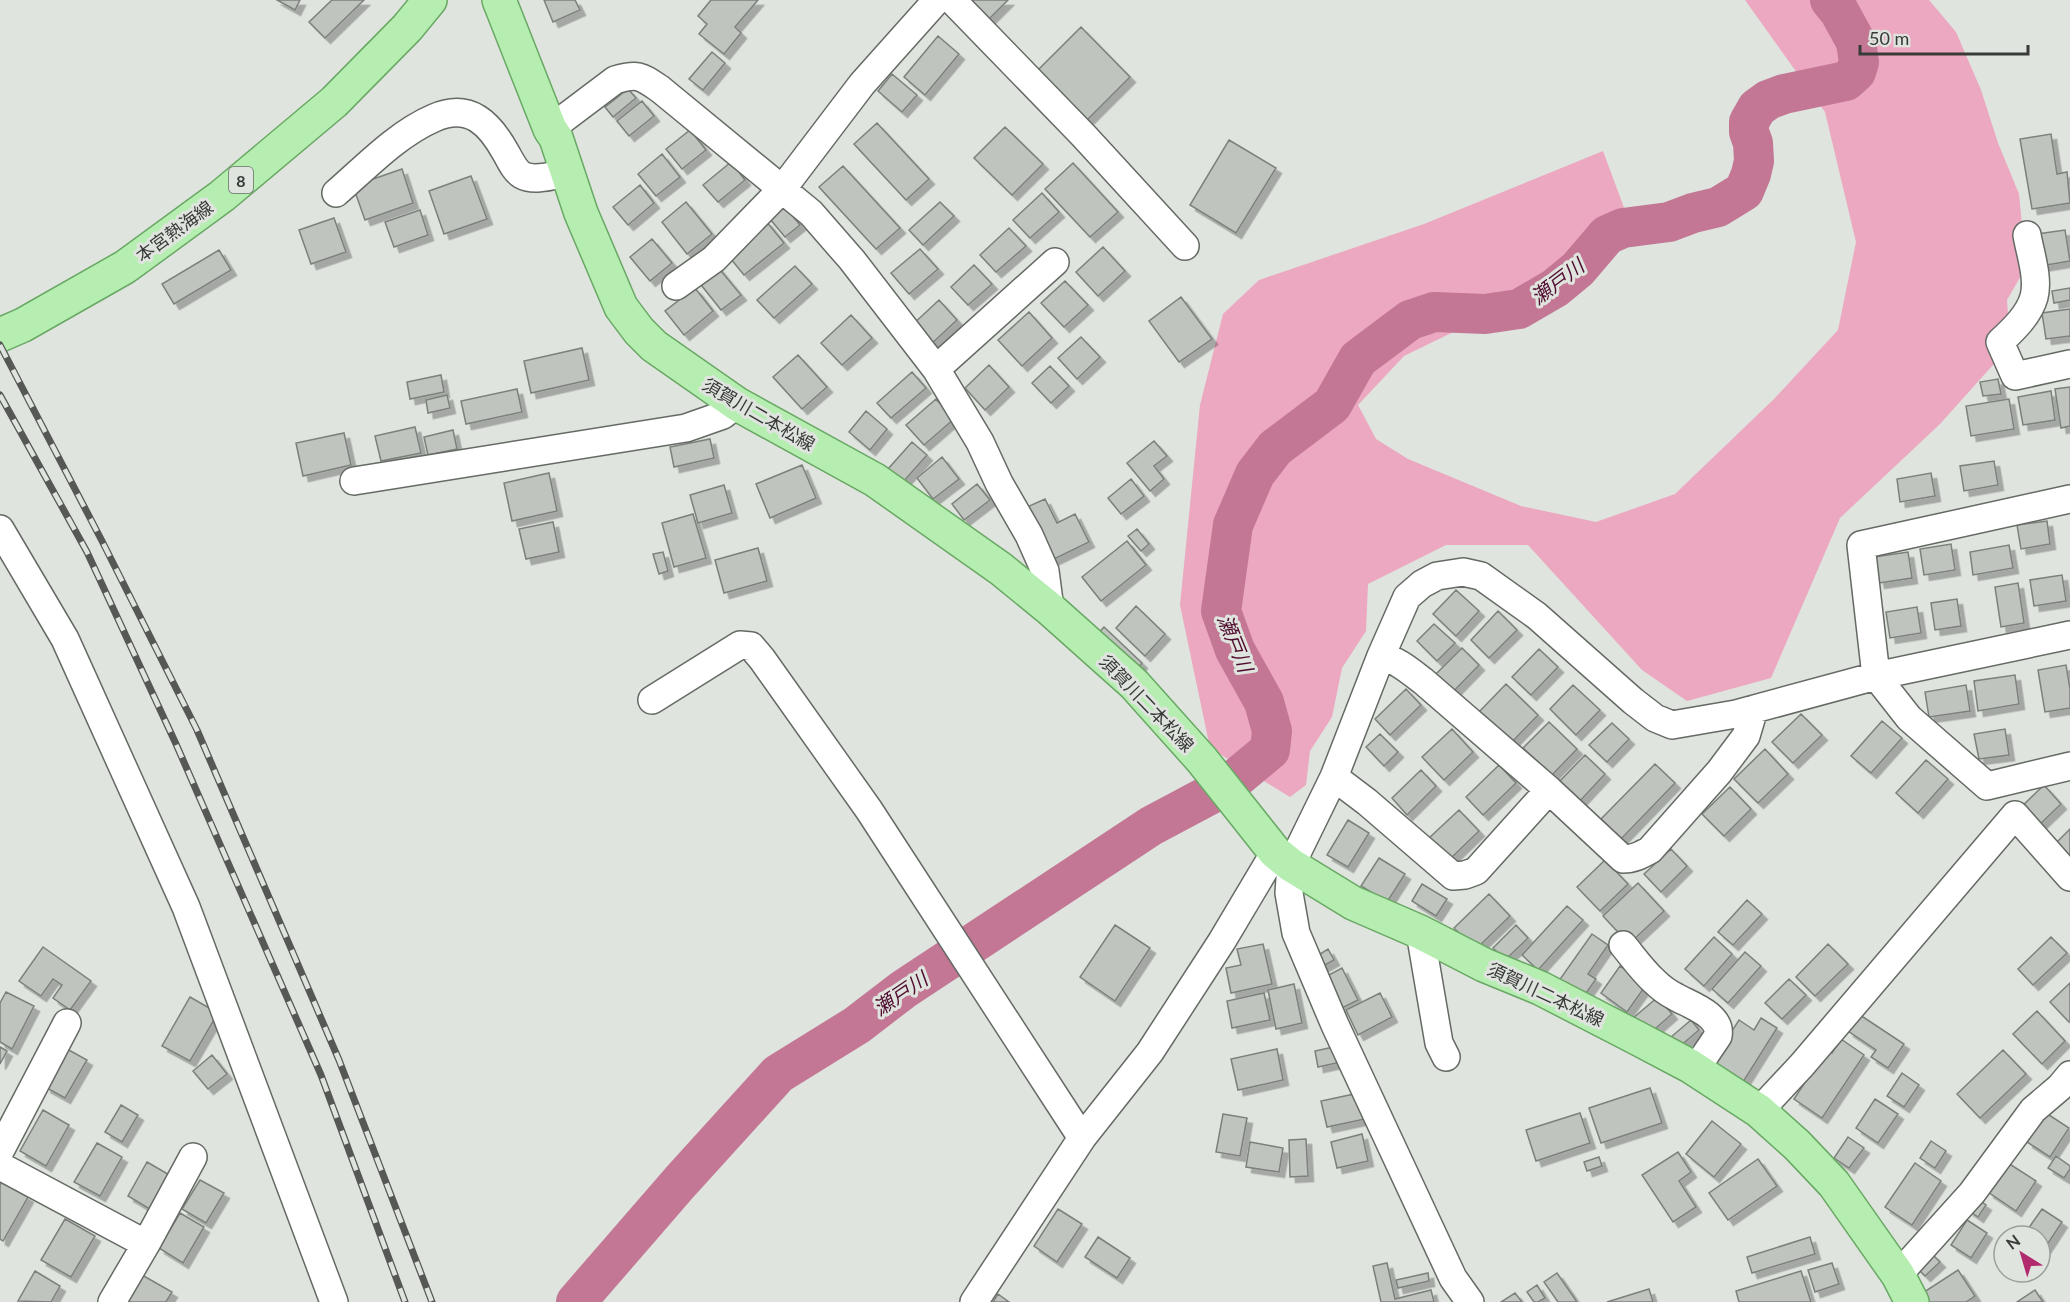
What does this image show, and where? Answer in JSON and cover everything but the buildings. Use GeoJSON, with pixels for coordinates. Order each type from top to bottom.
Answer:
{"type":"FeatureCollection","features":[{"type":"Feature","properties":{"kind":"main road","name":"本宮熱海線"},"geometry":{"type":"LineString","coordinates":[[11,330],[125,267],[222,196],[334,102],[407,28],[430,0]]}},
{"type":"Feature","properties":{"kind":"main road","name":"須賀川二本松線"},"geometry":{"type":"LineString","coordinates":[[499,0],[550,129],[556,138],[580,213],[621,307],[654,346],[737,404],[874,480],[1001,569],[1134,684],[1202,760],[1275,850],[1353,903],[1484,965],[1540,988],[1695,1070],[1759,1111],[1797,1145],[1834,1184],[1905,1288]]}},
{"type":"Feature","properties":{"kind":"street"},"geometry":{"type":"LineString","coordinates":[[676,286],[714,259],[783,188],[862,84],[937,0]]}},
{"type":"Feature","properties":{"kind":"street"},"geometry":{"type":"LineString","coordinates":[[952,0],[1084,136],[1185,246]]}},
{"type":"Feature","properties":{"kind":"street"},"geometry":{"type":"LineString","coordinates":[[550,129],[615,80],[628,76],[643,76],[811,213],[852,260],[936,369],[980,442],[999,483],[1029,535],[1045,571],[1050,609]]}},
{"type":"Feature","properties":{"kind":"street"},"geometry":{"type":"LineString","coordinates":[[336,193],[407,133],[435,117],[455,113],[471,114],[481,120],[496,136],[518,172],[525,177],[567,173]]}},
{"type":"Feature","properties":{"kind":"street"},"geometry":{"type":"LineString","coordinates":[[2027,235],[2034,278],[2034,297],[2015,328],[2000,342],[2015,376],[2070,364]]}},
{"type":"Feature","properties":{"kind":"street"},"geometry":{"type":"LineString","coordinates":[[936,369],[1055,262]]}},
{"type":"Feature","properties":{"kind":"street"},"geometry":{"type":"LineString","coordinates":[[354,481],[686,428],[723,415],[737,404]]}},
{"type":"Feature","properties":{"kind":"street"},"geometry":{"type":"LineString","coordinates":[[2070,499],[1861,545],[1876,676],[1909,718],[1987,786],[2070,877]]}},
{"type":"Feature","properties":{"kind":"street"},"geometry":{"type":"LineString","coordinates":[[0,530],[65,639],[186,907],[334,1302]]}},
{"type":"Feature","properties":{"kind":"street"},"geometry":{"type":"LineString","coordinates":[[974,1302],[1082,1138],[1150,1052],[1222,941],[1275,850],[1334,777],[1403,603],[1414,590],[1437,576],[1463,572],[1481,576],[1537,616],[1633,701],[1655,718],[1672,725],[1710,720],[1876,676],[2070,635]]}},
{"type":"Feature","properties":{"kind":"street"},"geometry":{"type":"LineString","coordinates":[[652,700],[740,645],[751,646],[869,810],[1082,1138]]}},
{"type":"Feature","properties":{"kind":"street"},"geometry":{"type":"LineString","coordinates":[[1381,656],[1403,666],[1422,681],[1549,790],[1623,859],[1638,857],[1650,850],[1719,772],[1746,736],[1754,709]]}},
{"type":"Feature","properties":{"kind":"street"},"geometry":{"type":"LineString","coordinates":[[1987,786],[2070,766]]}},
{"type":"Feature","properties":{"kind":"street"},"geometry":{"type":"LineString","coordinates":[[1334,777],[1367,802],[1453,876],[1476,871],[1549,790]]}},
{"type":"Feature","properties":{"kind":"street"},"geometry":{"type":"LineString","coordinates":[[1759,1111],[1802,1065],[2015,815]]}},
{"type":"Feature","properties":{"kind":"street"},"geometry":{"type":"LineString","coordinates":[[1275,850],[1289,893],[1296,933],[1335,1025],[1453,1278],[1470,1302]]}},
{"type":"Feature","properties":{"kind":"street"},"geometry":{"type":"LineString","coordinates":[[1420,933],[1439,1043],[1446,1057]]}},
{"type":"Feature","properties":{"kind":"street"},"geometry":{"type":"LineString","coordinates":[[1623,945],[1654,981],[1674,996],[1705,1012],[1717,1024],[1718,1036],[1695,1070]]}},
{"type":"Feature","properties":{"kind":"street"},"geometry":{"type":"LineString","coordinates":[[0,1151],[67,1023]]}},
{"type":"Feature","properties":{"kind":"street"},"geometry":{"type":"LineString","coordinates":[[1905,1288],[2032,1110],[2060,1087],[2070,1075]]}},
{"type":"Feature","properties":{"kind":"street"},"geometry":{"type":"LineString","coordinates":[[112,1302],[193,1157]]}},
{"type":"Feature","properties":{"kind":"street"},"geometry":{"type":"LineString","coordinates":[[0,1166],[146,1244]]}},
{"type":"Feature","properties":{"kind":"shaded area"},"geometry":{"type":"Polygon","coordinates":[[[1745,0],[1929,0],[1956,32],[1981,90],[1998,143],[2019,194],[2026,267],[2007,300],[2010,346],[1940,424],[1840,518],[1771,678],[1687,701],[1642,670],[1528,545],[1446,545],[1368,584],[1366,631],[1342,668],[1332,717],[1310,751],[1306,785],[1290,797],[1210,748],[1180,605],[1200,405],[1223,314],[1259,280],[1424,224],[1603,151],[1626,213],[1515,302],[1404,356],[1358,405],[1376,439],[1408,459],[1521,506],[1596,522],[1675,494],[1774,399],[1838,330],[1856,242],[1825,112],[1745,0]]]}},
{"type":"Feature","properties":{"kind":"waterway","name":"瀬戸川"},"geometry":{"type":"LineString","coordinates":[[576,1302],[778,1074],[857,1025],[904,989],[1151,826],[1228,785],[1270,750],[1272,731],[1264,702],[1235,650],[1221,611],[1233,525],[1255,474],[1275,448],[1332,405],[1358,359],[1410,320],[1434,312],[1485,314],[1519,309],[1555,288],[1578,269],[1607,235],[1623,228],[1669,222],[1718,207],[1744,191],[1754,161],[1749,122],[1757,108],[1768,100],[1784,94],[1846,81],[1856,72],[1859,62],[1856,42],[1839,11],[1830,0]]}},
{"type":"Feature","properties":{"kind":"railway"},"geometry":{"type":"LineString","coordinates":[[0,345],[197,730],[339,1060],[432,1302]]}},
{"type":"Feature","properties":{"kind":"railway"},"geometry":{"type":"LineString","coordinates":[[0,395],[87,552],[176,744],[321,1075],[405,1302]]}}]}
